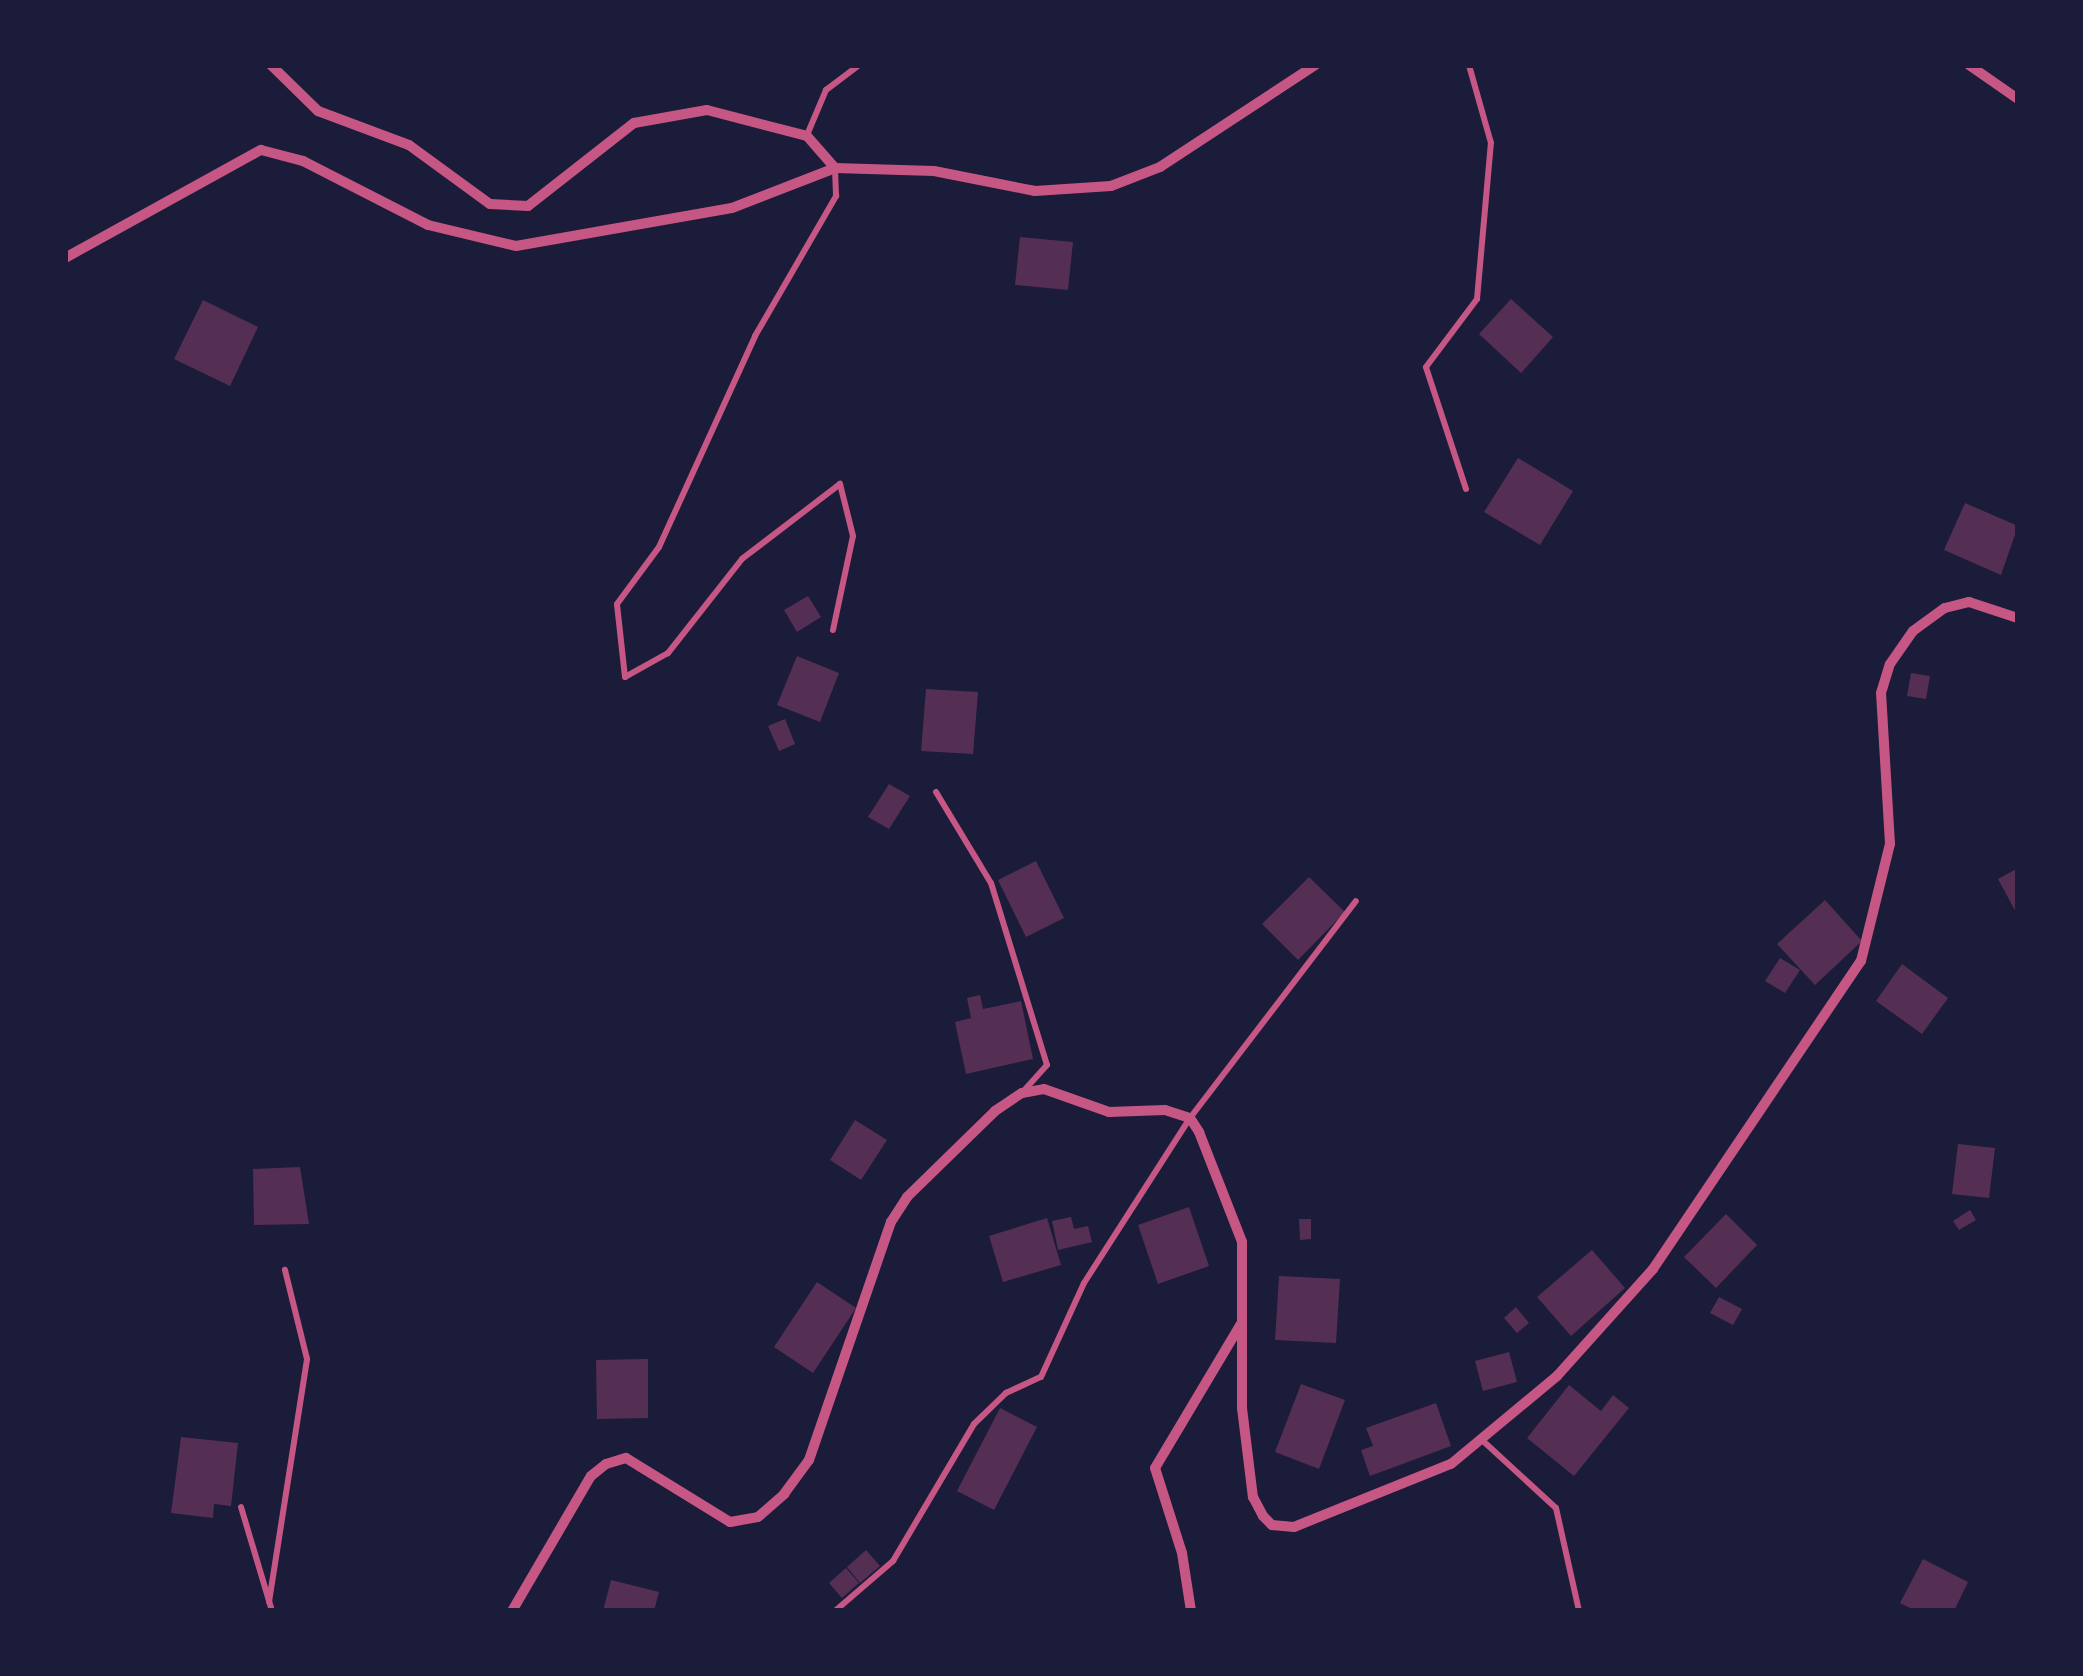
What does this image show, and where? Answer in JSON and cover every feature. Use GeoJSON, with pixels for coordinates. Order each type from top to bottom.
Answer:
{"type":"FeatureCollection","features":[{"type":"Feature","properties":{"kind":"street"},"geometry":{"type":"LineString","coordinates":[[271,65],[318,111],[409,145],[490,204],[528,206],[634,123],[707,110],[806,136],[835,168]]}},
{"type":"Feature","properties":{"kind":"street"},"geometry":{"type":"LineString","coordinates":[[65,258],[261,150],[303,161],[428,225],[516,246],[732,208],[835,168],[934,171],[1034,191],[1111,186],[1160,167],[1314,65]]}},
{"type":"Feature","properties":{"kind":"street"},"geometry":{"type":"LineString","coordinates":[[1969,65],[2018,99]]}},
{"type":"Feature","properties":{"kind":"street"},"geometry":{"type":"LineString","coordinates":[[512,1611],[591,1476],[606,1464],[626,1458],[730,1522],[758,1517],[784,1494],[809,1460],[891,1222],[920,1179],[1022,1094],[1053,1090],[1109,1112],[1165,1110],[1190,1118],[1242,1242],[1250,1479],[1253,1497],[1272,1525],[1294,1527],[1384,1495],[1452,1464],[1557,1376],[1653,1269],[1860,960],[1890,844],[1881,693],[1890,664],[1913,632],[1944,608],[1969,602],[2018,618]]}},
{"type":"Feature","properties":{"kind":"street"},"geometry":{"type":"LineString","coordinates":[[1191,1611],[1182,1553],[1155,1468],[1242,1321]]}},
{"type":"Feature","properties":{"kind":"lane"},"geometry":{"type":"LineString","coordinates":[[806,136],[826,90],[859,65]]}},
{"type":"Feature","properties":{"kind":"lane"},"geometry":{"type":"LineString","coordinates":[[1466,489],[1426,367],[1478,299],[1491,143],[1468,65]]}},
{"type":"Feature","properties":{"kind":"lane"},"geometry":{"type":"LineString","coordinates":[[832,630],[853,536],[840,484],[742,559],[668,654],[625,676],[617,604],[659,546],[755,336],[836,196],[835,168]]}},
{"type":"Feature","properties":{"kind":"lane"},"geometry":{"type":"LineString","coordinates":[[936,792],[990,883],[1046,1065],[1022,1094]]}},
{"type":"Feature","properties":{"kind":"lane"},"geometry":{"type":"LineString","coordinates":[[835,1611],[892,1560],[974,1424],[1006,1393],[1041,1377],[1084,1283],[1190,1118],[1356,901]]}},
{"type":"Feature","properties":{"kind":"lane"},"geometry":{"type":"LineString","coordinates":[[269,1602],[307,1359],[286,1270]]}},
{"type":"Feature","properties":{"kind":"lane"},"geometry":{"type":"LineString","coordinates":[[1482,1440],[1556,1508],[1579,1611]]}},
{"type":"Feature","properties":{"kind":"lane"},"geometry":{"type":"LineString","coordinates":[[241,1507],[272,1611]]}},
{"type":"Feature","properties":{"kind":"building"},"geometry":{"type":"Polygon","coordinates":[[[1020,237],[1073,242],[1068,290],[1015,285],[1020,237]]]}},
{"type":"Feature","properties":{"kind":"building"},"geometry":{"type":"Polygon","coordinates":[[[1511,299],[1553,337],[1521,373],[1479,334],[1511,299]]]}},
{"type":"Feature","properties":{"kind":"building"},"geometry":{"type":"Polygon","coordinates":[[[203,300],[258,327],[230,386],[174,359],[203,300]]]}},
{"type":"Feature","properties":{"kind":"building"},"geometry":{"type":"Polygon","coordinates":[[[1518,458],[1573,491],[1540,545],[1484,512],[1518,458]]]}},
{"type":"Feature","properties":{"kind":"building"},"geometry":{"type":"Polygon","coordinates":[[[1965,503],[2018,526],[2001,575],[1944,550],[1965,503]]]}},
{"type":"Feature","properties":{"kind":"building"},"geometry":{"type":"Polygon","coordinates":[[[808,596],[821,617],[797,632],[784,610],[808,596]]]}},
{"type":"Feature","properties":{"kind":"building"},"geometry":{"type":"Polygon","coordinates":[[[797,656],[839,673],[820,722],[777,705],[797,656]]]}},
{"type":"Feature","properties":{"kind":"building"},"geometry":{"type":"Polygon","coordinates":[[[1911,673],[1930,676],[1926,699],[1907,696],[1911,673]]]}},
{"type":"Feature","properties":{"kind":"building"},"geometry":{"type":"Polygon","coordinates":[[[926,689],[978,692],[973,754],[921,751],[926,689]]]}},
{"type":"Feature","properties":{"kind":"building"},"geometry":{"type":"Polygon","coordinates":[[[785,719],[795,744],[779,751],[768,726],[785,719]]]}},
{"type":"Feature","properties":{"kind":"building"},"geometry":{"type":"Polygon","coordinates":[[[889,784],[910,796],[889,829],[868,817],[889,784]]]}},
{"type":"Feature","properties":{"kind":"building"},"geometry":{"type":"Polygon","coordinates":[[[1036,861],[1064,918],[1026,937],[998,880],[1036,861]]]}},
{"type":"Feature","properties":{"kind":"building"},"geometry":{"type":"Polygon","coordinates":[[[2018,868],[2018,916],[1998,879],[2018,868]]]}},
{"type":"Feature","properties":{"kind":"building"},"geometry":{"type":"Polygon","coordinates":[[[1309,877],[1345,912],[1298,960],[1262,924],[1309,877]]]}},
{"type":"Feature","properties":{"kind":"building"},"geometry":{"type":"Polygon","coordinates":[[[1825,900],[1862,941],[1815,985],[1777,944],[1825,900]]]}},
{"type":"Feature","properties":{"kind":"building"},"geometry":{"type":"Polygon","coordinates":[[[1780,958],[1800,970],[1785,993],[1765,981],[1780,958]]]}},
{"type":"Feature","properties":{"kind":"building"},"geometry":{"type":"Polygon","coordinates":[[[1902,964],[1948,998],[1922,1034],[1876,1001],[1902,964]]]}},
{"type":"Feature","properties":{"kind":"building"},"geometry":{"type":"Polygon","coordinates":[[[980,995],[983,1009],[1021,1001],[1033,1059],[966,1074],[955,1022],[971,1018],[967,998],[980,995]]]}},
{"type":"Feature","properties":{"kind":"building"},"geometry":{"type":"Polygon","coordinates":[[[855,1120],[887,1140],[861,1180],[830,1160],[855,1120]]]}},
{"type":"Feature","properties":{"kind":"building"},"geometry":{"type":"Polygon","coordinates":[[[1958,1144],[1995,1148],[1989,1198],[1952,1194],[1958,1144]]]}},
{"type":"Feature","properties":{"kind":"building"},"geometry":{"type":"Polygon","coordinates":[[[300,1167],[309,1224],[254,1225],[253,1169],[300,1167]]]}},
{"type":"Feature","properties":{"kind":"building"},"geometry":{"type":"Polygon","coordinates":[[[1189,1207],[1209,1266],[1158,1284],[1138,1225],[1189,1207]]]}},
{"type":"Feature","properties":{"kind":"building"},"geometry":{"type":"Polygon","coordinates":[[[1970,1210],[1976,1220],[1959,1230],[1953,1221],[1970,1210]]]}},
{"type":"Feature","properties":{"kind":"building"},"geometry":{"type":"Polygon","coordinates":[[[1726,1214],[1757,1245],[1716,1288],[1684,1257],[1726,1214]]]}},
{"type":"Feature","properties":{"kind":"building"},"geometry":{"type":"Polygon","coordinates":[[[1071,1217],[1074,1229],[1088,1226],[1092,1242],[1058,1250],[1052,1221],[1071,1217]]]}},
{"type":"Feature","properties":{"kind":"building"},"geometry":{"type":"Polygon","coordinates":[[[1047,1218],[1061,1265],[1003,1282],[989,1236],[1047,1218]]]}},
{"type":"Feature","properties":{"kind":"building"},"geometry":{"type":"Polygon","coordinates":[[[1299,1219],[1311,1219],[1311,1239],[1300,1240],[1299,1219]]]}},
{"type":"Feature","properties":{"kind":"building"},"geometry":{"type":"Polygon","coordinates":[[[1592,1250],[1625,1288],[1571,1336],[1537,1297],[1592,1250]]]}},
{"type":"Feature","properties":{"kind":"building"},"geometry":{"type":"Polygon","coordinates":[[[1279,1276],[1340,1279],[1336,1343],[1275,1340],[1279,1276]]]}},
{"type":"Feature","properties":{"kind":"building"},"geometry":{"type":"Polygon","coordinates":[[[817,1282],[856,1308],[813,1373],[774,1347],[817,1282]]]}},
{"type":"Feature","properties":{"kind":"building"},"geometry":{"type":"Polygon","coordinates":[[[1719,1297],[1742,1309],[1733,1325],[1710,1313],[1719,1297]]]}},
{"type":"Feature","properties":{"kind":"building"},"geometry":{"type":"Polygon","coordinates":[[[1516,1307],[1529,1323],[1517,1333],[1504,1318],[1516,1307]]]}},
{"type":"Feature","properties":{"kind":"building"},"geometry":{"type":"Polygon","coordinates":[[[1509,1352],[1517,1382],[1483,1391],[1475,1361],[1509,1352]]]}},
{"type":"Feature","properties":{"kind":"building"},"geometry":{"type":"Polygon","coordinates":[[[648,1359],[648,1418],[597,1419],[596,1360],[648,1359]]]}},
{"type":"Feature","properties":{"kind":"building"},"geometry":{"type":"Polygon","coordinates":[[[1301,1384],[1345,1400],[1319,1469],[1275,1452],[1301,1384]]]}},
{"type":"Feature","properties":{"kind":"building"},"geometry":{"type":"Polygon","coordinates":[[[1569,1385],[1601,1411],[1613,1395],[1629,1408],[1574,1476],[1527,1438],[1569,1385]]]}},
{"type":"Feature","properties":{"kind":"building"},"geometry":{"type":"Polygon","coordinates":[[[1436,1403],[1451,1446],[1370,1476],[1361,1450],[1373,1446],[1366,1428],[1436,1403]]]}},
{"type":"Feature","properties":{"kind":"building"},"geometry":{"type":"Polygon","coordinates":[[[1000,1408],[1037,1427],[994,1510],[957,1491],[1000,1408]]]}},
{"type":"Feature","properties":{"kind":"building"},"geometry":{"type":"Polygon","coordinates":[[[181,1437],[238,1443],[231,1506],[214,1504],[213,1518],[171,1513],[181,1437]]]}},
{"type":"Feature","properties":{"kind":"building"},"geometry":{"type":"Polygon","coordinates":[[[866,1550],[880,1566],[860,1583],[847,1567],[866,1550]]]}},
{"type":"Feature","properties":{"kind":"building"},"geometry":{"type":"Polygon","coordinates":[[[1923,1559],[1968,1582],[1954,1611],[1916,1611],[1900,1603],[1923,1559]]]}},
{"type":"Feature","properties":{"kind":"building"},"geometry":{"type":"Polygon","coordinates":[[[846,1568],[859,1583],[842,1598],[829,1583],[846,1568]]]}},
{"type":"Feature","properties":{"kind":"building"},"geometry":{"type":"Polygon","coordinates":[[[611,1580],[659,1592],[654,1611],[603,1611],[611,1580]]]}}]}
